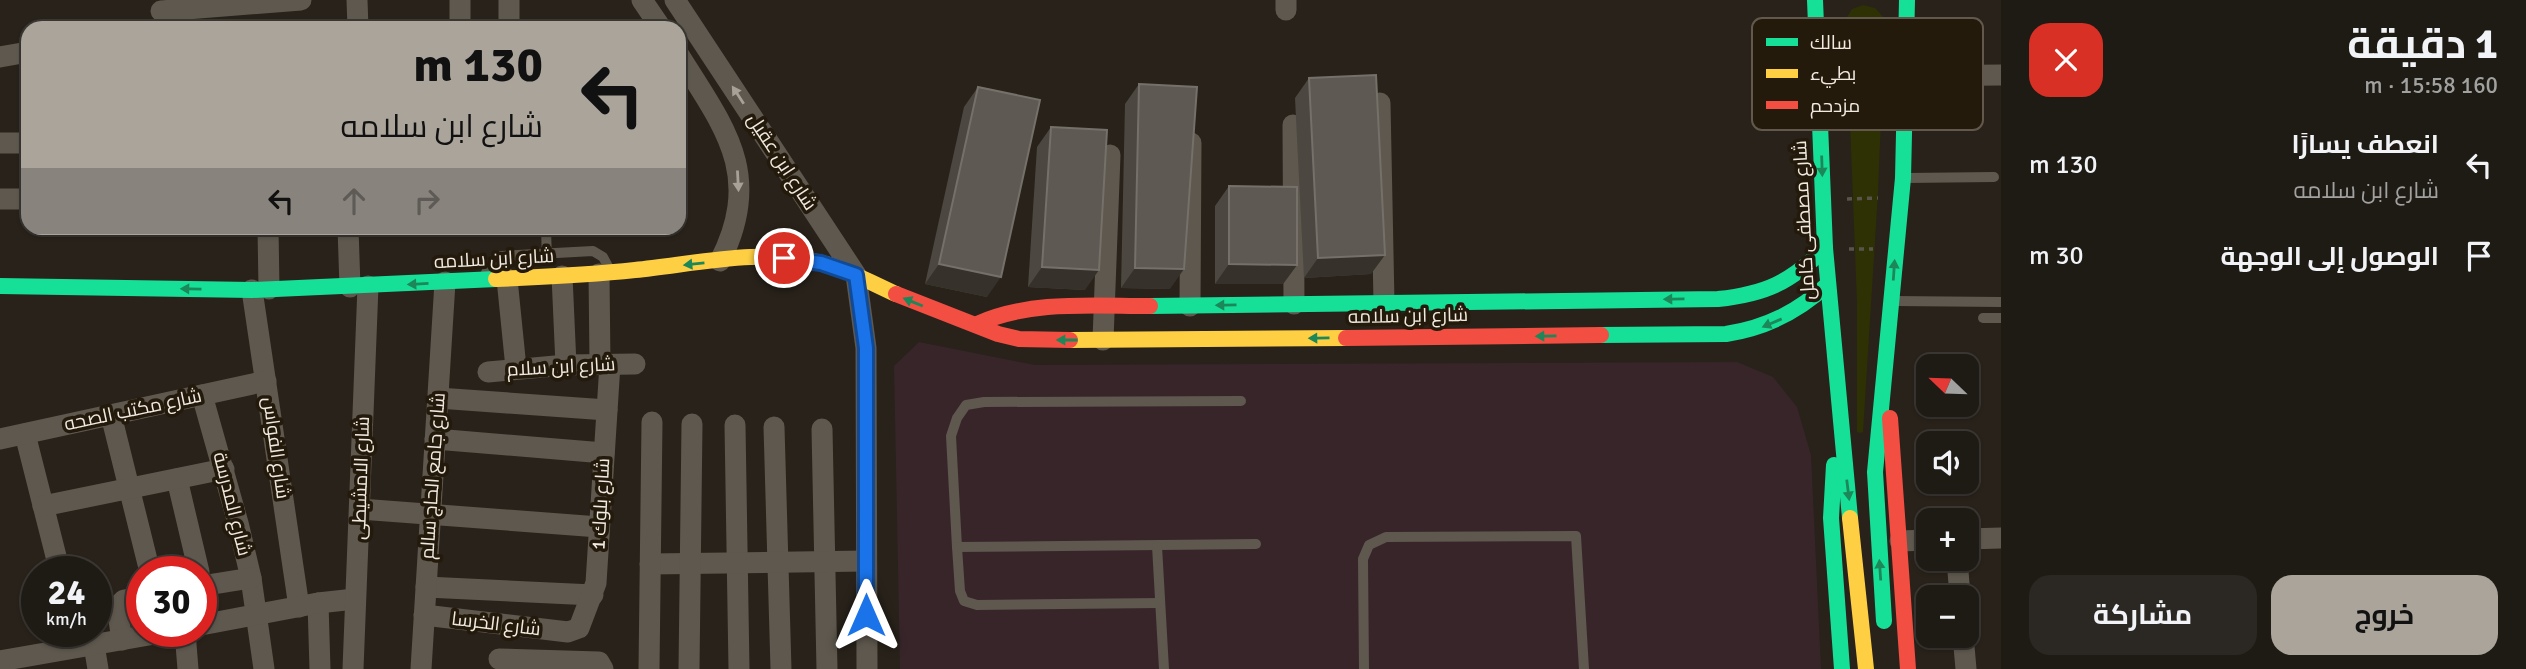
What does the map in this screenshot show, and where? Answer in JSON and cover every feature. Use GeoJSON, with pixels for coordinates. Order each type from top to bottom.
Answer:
{"type":"FeatureCollection","features":[{"type":"Feature","properties":{"kind":"street"},"geometry":{"type":"LineString","coordinates":[[161,13],[301,0]]}},
{"type":"Feature","properties":{"kind":"street"},"geometry":{"type":"LineString","coordinates":[[357,0],[358,21]]}},
{"type":"Feature","properties":{"kind":"street"},"geometry":{"type":"LineString","coordinates":[[460,0],[460,21]]}},
{"type":"Feature","properties":{"kind":"street"},"geometry":{"type":"LineString","coordinates":[[509,0],[509,21]]}},
{"type":"Feature","properties":{"kind":"street"},"geometry":{"type":"LineString","coordinates":[[642,0],[656,21]]}},
{"type":"Feature","properties":{"kind":"street","name":"شارع ابن عقيل"},"geometry":{"type":"LineString","coordinates":[[675,0],[856,275],[866,348],[867,669]]}},
{"type":"Feature","properties":{"kind":"street","name":"شارع مصطفى كامل"},"geometry":{"type":"LineString","coordinates":[[1815,0],[1816,18]]}},
{"type":"Feature","properties":{"kind":"street"},"geometry":{"type":"LineString","coordinates":[[1907,0],[1907,18]]}},
{"type":"Feature","properties":{"kind":"street"},"geometry":{"type":"LineString","coordinates":[[0,57],[21,53]]}},
{"type":"Feature","properties":{"kind":"street","name":"شارع ابن عقيل"},"geometry":{"type":"LineString","coordinates":[[686,66],[724,128],[737,166],[739,205],[735,224],[720,261]]}},
{"type":"Feature","properties":{"kind":"street"},"geometry":{"type":"LineString","coordinates":[[1983,74],[2001,75]]}},
{"type":"Feature","properties":{"kind":"street"},"geometry":{"type":"LineString","coordinates":[[1380,103],[1384,303]]}},
{"type":"Feature","properties":{"kind":"street"},"geometry":{"type":"LineString","coordinates":[[1293,125],[1294,304]]}},
{"type":"Feature","properties":{"kind":"street","name":"شارع مصطفى كامل"},"geometry":{"type":"LineString","coordinates":[[1820,130],[1825,248],[1837,395],[1866,669]]}},
{"type":"Feature","properties":{"kind":"street"},"geometry":{"type":"LineString","coordinates":[[1885,638],[1875,472],[1903,178],[1904,130]]}},
{"type":"Feature","properties":{"kind":"street"},"geometry":{"type":"LineString","coordinates":[[1190,306],[1191,142]]}},
{"type":"Feature","properties":{"kind":"street"},"geometry":{"type":"LineString","coordinates":[[0,143],[21,143]]}},
{"type":"Feature","properties":{"kind":"street"},"geometry":{"type":"LineString","coordinates":[[1102,340],[1110,155]]}},
{"type":"Feature","properties":{"kind":"street"},"geometry":{"type":"LineString","coordinates":[[0,199],[21,199]]}},
{"type":"Feature","properties":{"kind":"street","name":"شارع الفواس"},"geometry":{"type":"LineString","coordinates":[[267,235],[261,290],[266,381],[320,669]]}},
{"type":"Feature","properties":{"kind":"street","name":"شارع الامشيطى"},"geometry":{"type":"LineString","coordinates":[[349,235],[359,286],[360,509],[353,669]]}},
{"type":"Feature","properties":{"kind":"street","name":"شارع ابن سلامه"},"geometry":{"type":"LineString","coordinates":[[977,324],[996,314],[1017,309],[1718,299],[1748,296],[1777,287],[1803,270],[1825,248]]}},
{"type":"Feature","properties":{"kind":"street","name":"شارع ابن سلامه"},"geometry":{"type":"LineString","coordinates":[[0,286],[261,290],[605,274],[720,261],[784,258],[821,263],[856,275],[925,307],[998,334],[1019,339],[1102,340],[1726,334],[1751,330],[1774,322],[1803,306],[1828,284]]}},
{"type":"Feature","properties":{"kind":"street","name":"شارع بلوك 1"},"geometry":{"type":"LineString","coordinates":[[568,632],[579,628],[596,583],[607,410],[605,274]]}},
{"type":"Feature","properties":{"kind":"street"},"geometry":{"type":"LineString","coordinates":[[555,276],[566,365]]}},
{"type":"Feature","properties":{"kind":"street"},"geometry":{"type":"LineString","coordinates":[[507,279],[516,368]]}},
{"type":"Feature","properties":{"kind":"street","name":"شارع جامع الحاج سالم"},"geometry":{"type":"LineString","coordinates":[[421,669],[445,282]]}},
{"type":"Feature","properties":{"kind":"street"},"geometry":{"type":"LineString","coordinates":[[1885,362],[1908,669]]}},
{"type":"Feature","properties":{"kind":"street","name":"شارع ابن سلام"},"geometry":{"type":"LineString","coordinates":[[488,372],[566,365],[635,364]]}},
{"type":"Feature","properties":{"kind":"street","name":"شارع مكتب الصحه"},"geometry":{"type":"LineString","coordinates":[[0,439],[266,381]]}},
{"type":"Feature","properties":{"kind":"street","name":"شارع المدرسة"},"geometry":{"type":"LineString","coordinates":[[202,395],[224,469],[251,578],[264,669]]}},
{"type":"Feature","properties":{"kind":"street","name":"شارع مصطفى كامل"},"geometry":{"type":"LineString","coordinates":[[1837,395],[1831,518],[1842,669]]}},
{"type":"Feature","properties":{"kind":"street"},"geometry":{"type":"LineString","coordinates":[[438,398],[607,410]]}},
{"type":"Feature","properties":{"kind":"street"},"geometry":{"type":"LineString","coordinates":[[111,415],[146,556]]}},
{"type":"Feature","properties":{"kind":"street"},"geometry":{"type":"LineString","coordinates":[[649,669],[652,422]]}},
{"type":"Feature","properties":{"kind":"street"},"geometry":{"type":"LineString","coordinates":[[689,669],[692,424]]}},
{"type":"Feature","properties":{"kind":"street"},"geometry":{"type":"LineString","coordinates":[[735,425],[739,669]]}},
{"type":"Feature","properties":{"kind":"street"},"geometry":{"type":"LineString","coordinates":[[774,427],[781,669]]}},
{"type":"Feature","properties":{"kind":"street"},"geometry":{"type":"LineString","coordinates":[[822,429],[827,669]]}},
{"type":"Feature","properties":{"kind":"street"},"geometry":{"type":"LineString","coordinates":[[25,433],[56,556]]}},
{"type":"Feature","properties":{"kind":"street"},"geometry":{"type":"LineString","coordinates":[[435,439],[604,453]]}},
{"type":"Feature","properties":{"kind":"street"},"geometry":{"type":"LineString","coordinates":[[43,506],[224,469]]}},
{"type":"Feature","properties":{"kind":"street"},"geometry":{"type":"LineString","coordinates":[[177,479],[195,556]]}},
{"type":"Feature","properties":{"kind":"street"},"geometry":{"type":"LineString","coordinates":[[360,509],[599,527]]}},
{"type":"Feature","properties":{"kind":"street"},"geometry":{"type":"LineString","coordinates":[[1979,539],[2001,538]]}},
{"type":"Feature","properties":{"kind":"street"},"geometry":{"type":"LineString","coordinates":[[1900,541],[1916,540]]}},
{"type":"Feature","properties":{"kind":"street"},"geometry":{"type":"LineString","coordinates":[[650,564],[866,561]]}},
{"type":"Feature","properties":{"kind":"street"},"geometry":{"type":"LineString","coordinates":[[217,583],[251,578]]}},
{"type":"Feature","properties":{"kind":"street"},"geometry":{"type":"LineString","coordinates":[[426,587],[593,595]]}},
{"type":"Feature","properties":{"kind":"street"},"geometry":{"type":"LineString","coordinates":[[217,622],[355,599]]}},
{"type":"Feature","properties":{"kind":"street"},"geometry":{"type":"LineString","coordinates":[[122,640],[117,607],[126,600]]}},
{"type":"Feature","properties":{"kind":"street","name":"شارع الخرسا"},"geometry":{"type":"LineString","coordinates":[[424,615],[568,632]]}},
{"type":"Feature","properties":{"kind":"street"},"geometry":{"type":"LineString","coordinates":[[112,640],[126,639]]}},
{"type":"Feature","properties":{"kind":"street"},"geometry":{"type":"LineString","coordinates":[[0,662],[59,647]]}},
{"type":"Feature","properties":{"kind":"street"},"geometry":{"type":"LineString","coordinates":[[86,647],[98,669]]}},
{"type":"Feature","properties":{"kind":"street"},"geometry":{"type":"LineString","coordinates":[[186,647],[188,669]]}},
{"type":"Feature","properties":{"kind":"street"},"geometry":{"type":"LineString","coordinates":[[1964,648],[1966,669]]}},
{"type":"Feature","properties":{"kind":"street"},"geometry":{"type":"LineString","coordinates":[[499,659],[599,662],[603,669]]}},
{"type":"Feature","properties":{"kind":"lane"},"geometry":{"type":"LineString","coordinates":[[1903,178],[1994,177]]}},
{"type":"Feature","properties":{"kind":"lane"},"geometry":{"type":"LineString","coordinates":[[546,235],[547,254],[555,276]]}},
{"type":"Feature","properties":{"kind":"lane"},"geometry":{"type":"LineString","coordinates":[[484,280],[490,264],[501,256],[593,251],[607,262],[605,274]]}},
{"type":"Feature","properties":{"kind":"lane"},"geometry":{"type":"LineString","coordinates":[[1892,301],[2001,302]]}},
{"type":"Feature","properties":{"kind":"lane"},"geometry":{"type":"LineString","coordinates":[[1983,318],[2001,318]]}},
{"type":"Feature","properties":{"kind":"lane"},"geometry":{"type":"LineString","coordinates":[[1160,603],[977,605],[964,601],[960,591],[951,436],[957,418],[966,405],[984,402],[1241,401]]}},
{"type":"Feature","properties":{"kind":"lane"},"geometry":{"type":"LineString","coordinates":[[1364,669],[1363,559],[1369,545],[1386,537],[1576,536],[1584,669]]}},
{"type":"Feature","properties":{"kind":"lane"},"geometry":{"type":"LineString","coordinates":[[957,547],[1256,544]]}},
{"type":"Feature","properties":{"kind":"lane"},"geometry":{"type":"LineString","coordinates":[[1157,546],[1164,669]]}},
{"type":"Feature","properties":{"kind":"path"},"geometry":{"type":"LineString","coordinates":[[1823,200],[1901,197]]}},
{"type":"Feature","properties":{"kind":"path"},"geometry":{"type":"LineString","coordinates":[[1825,248],[1896,250]]}},
{"type":"Feature","properties":{"kind":"shaded area"},"geometry":{"type":"Polygon","coordinates":[[[919,342],[1035,365],[1737,362],[1773,377],[1797,407],[1811,455],[1821,669],[900,669],[894,366],[919,342]]]}},
{"type":"Feature","properties":{"kind":"green space"},"geometry":{"type":"Polygon","coordinates":[[[1863,5],[1875,8],[1884,18],[1847,18],[1852,9],[1863,5]]]}},
{"type":"Feature","properties":{"kind":"green space"},"geometry":{"type":"Polygon","coordinates":[[[1850,130],[1881,130],[1863,432],[1860,433],[1857,432],[1857,303],[1850,130]]]}},
{"type":"Feature","properties":{"kind":"building"},"geometry":{"type":"Polygon","coordinates":[[[1376,75],[1385,255],[1318,258],[1309,78],[1376,75]]]}},
{"type":"Feature","properties":{"kind":"building"},"geometry":{"type":"Polygon","coordinates":[[[1139,84],[1197,87],[1184,269],[1135,268],[1139,84]]]}},
{"type":"Feature","properties":{"kind":"building"},"geometry":{"type":"Polygon","coordinates":[[[978,87],[1040,100],[1001,277],[939,264],[978,87]]]}},
{"type":"Feature","properties":{"kind":"building"},"geometry":{"type":"Polygon","coordinates":[[[1051,127],[1107,130],[1099,270],[1042,267],[1051,127]]]}},
{"type":"Feature","properties":{"kind":"building"},"geometry":{"type":"Polygon","coordinates":[[[1229,186],[1297,187],[1297,265],[1229,264],[1229,186]]]}},
{"type":"Feature","properties":{"kind":"traffic: fast"},"geometry":{"type":"LineString","coordinates":[[1815,0],[1816,18]]}},
{"type":"Feature","properties":{"kind":"traffic: fast"},"geometry":{"type":"LineString","coordinates":[[1907,0],[1907,18]]}},
{"type":"Feature","properties":{"kind":"traffic: fast"},"geometry":{"type":"LineString","coordinates":[[1820,130],[1825,248],[1850,518]]}},
{"type":"Feature","properties":{"kind":"traffic: fast"},"geometry":{"type":"LineString","coordinates":[[1884,621],[1875,472],[1903,178],[1904,130]]}},
{"type":"Feature","properties":{"kind":"traffic: fast"},"geometry":{"type":"LineString","coordinates":[[1150,306],[1718,299],[1750,294],[1777,284],[1801,270],[1825,248]]}},
{"type":"Feature","properties":{"kind":"traffic: fast"},"geometry":{"type":"LineString","coordinates":[[0,286],[252,290],[496,279]]}},
{"type":"Feature","properties":{"kind":"traffic: fast"},"geometry":{"type":"LineString","coordinates":[[1601,335],[1726,334],[1755,328],[1793,311],[1828,284]]}},
{"type":"Feature","properties":{"kind":"traffic: fast"},"geometry":{"type":"LineString","coordinates":[[1834,465],[1831,518],[1842,669]]}},
{"type":"Feature","properties":{"kind":"traffic: slow"},"geometry":{"type":"LineString","coordinates":[[496,279],[600,273],[728,259],[776,257],[832,266],[896,294]]}},
{"type":"Feature","properties":{"kind":"traffic: slow"},"geometry":{"type":"LineString","coordinates":[[1070,340],[1346,338]]}},
{"type":"Feature","properties":{"kind":"traffic: slow"},"geometry":{"type":"LineString","coordinates":[[1850,518],[1866,669]]}},
{"type":"Feature","properties":{"kind":"traffic: jam"},"geometry":{"type":"LineString","coordinates":[[896,294],[998,334],[1019,339],[1070,340]]}},
{"type":"Feature","properties":{"kind":"traffic: jam"},"geometry":{"type":"LineString","coordinates":[[977,324],[998,316],[1040,308],[1084,305],[1150,306]]}},
{"type":"Feature","properties":{"kind":"traffic: jam"},"geometry":{"type":"LineString","coordinates":[[1346,338],[1601,335]]}},
{"type":"Feature","properties":{"kind":"traffic: jam"},"geometry":{"type":"LineString","coordinates":[[1890,418],[1908,669]]}},
{"type":"Feature","properties":{"kind":"route"},"geometry":{"type":"LineString","coordinates":[[784,258],[821,263],[856,275],[866,348],[866,615]]}}]}
